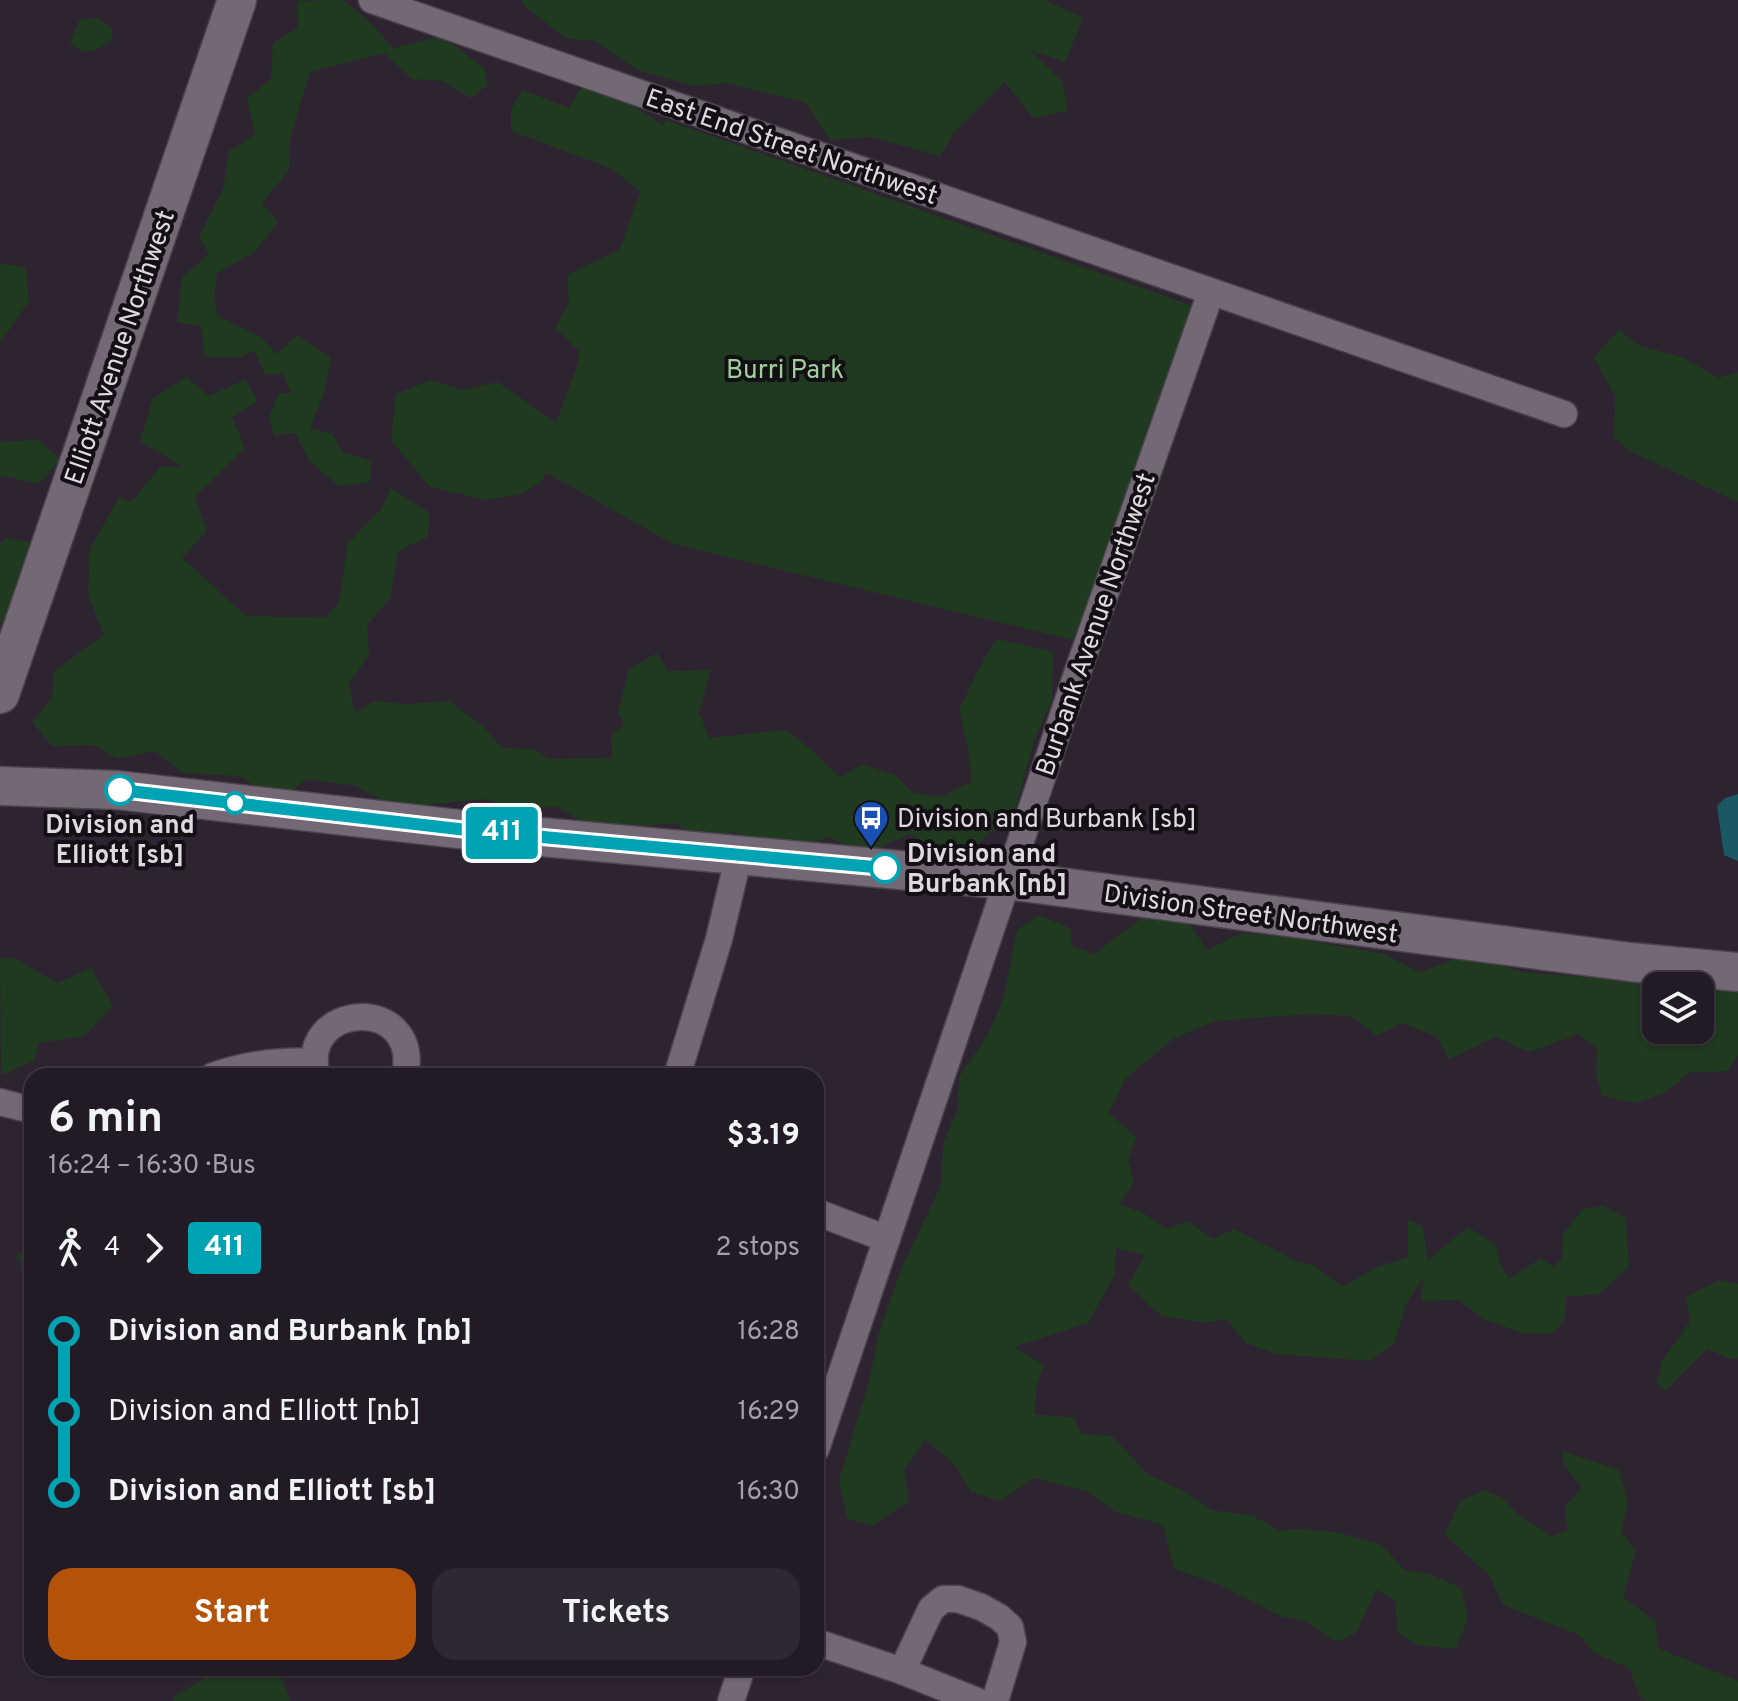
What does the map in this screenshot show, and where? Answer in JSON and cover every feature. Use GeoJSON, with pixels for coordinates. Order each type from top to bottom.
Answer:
{"type":"FeatureCollection","features":[{"type":"Feature","properties":{"kind":"street","name":"Elliott Avenue Northwest"},"geometry":{"type":"LineString","coordinates":[[0,694],[237,0]]}},
{"type":"Feature","properties":{"kind":"street","name":"East End Street Northwest"},"geometry":{"type":"LineString","coordinates":[[372,0],[1211,292]]}},
{"type":"Feature","properties":{"kind":"street"},"geometry":{"type":"LineString","coordinates":[[1211,292],[1564,414]]}},
{"type":"Feature","properties":{"kind":"street","name":"Burbank Avenue Northwest"},"geometry":{"type":"LineString","coordinates":[[824,1425],[1079,668],[1211,292]]}},
{"type":"Feature","properties":{"kind":"street","name":"Division Street Northwest"},"geometry":{"type":"LineString","coordinates":[[0,786],[117,790],[476,831],[1008,880],[1630,962],[1738,972]]}},
{"type":"Feature","properties":{"kind":"street"},"geometry":{"type":"LineString","coordinates":[[679,1068],[719,939],[739,855]]}},
{"type":"Feature","properties":{"kind":"street"},"geometry":{"type":"LineString","coordinates":[[316,1068],[321,1039],[343,1019],[358,1015],[374,1017],[388,1024],[399,1035],[406,1049],[406,1068]]}},
{"type":"Feature","properties":{"kind":"street"},"geometry":{"type":"LineString","coordinates":[[237,1068],[279,1060],[312,1068]]}},
{"type":"Feature","properties":{"kind":"street"},"geometry":{"type":"LineString","coordinates":[[0,1102],[24,1108]]}},
{"type":"Feature","properties":{"kind":"street"},"geometry":{"type":"LineString","coordinates":[[824,1215],[887,1239]]}},
{"type":"Feature","properties":{"kind":"street"},"geometry":{"type":"LineString","coordinates":[[902,1671],[931,1609],[943,1599],[958,1599],[999,1617],[1010,1627],[1013,1642],[995,1701]]}},
{"type":"Feature","properties":{"kind":"street"},"geometry":{"type":"LineString","coordinates":[[824,1645],[977,1701]]}},
{"type":"Feature","properties":{"kind":"street"},"geometry":{"type":"LineString","coordinates":[[731,1701],[739,1676]]}},
{"type":"Feature","properties":{"kind":"green space"},"geometry":{"type":"Polygon","coordinates":[[[343,0],[367,19],[393,48],[442,36],[485,69],[487,85],[471,98],[442,81],[412,79],[384,53],[310,72],[290,139],[289,170],[262,203],[278,222],[254,253],[217,273],[214,297],[218,316],[262,338],[276,354],[298,335],[331,358],[324,393],[310,428],[332,434],[343,452],[372,461],[369,482],[339,486],[310,462],[295,433],[274,436],[269,416],[279,393],[291,393],[283,374],[266,375],[254,351],[239,358],[205,357],[201,326],[177,322],[182,277],[209,254],[199,237],[223,189],[229,151],[255,135],[247,98],[271,79],[273,43],[298,27],[298,1],[343,0]]]}},
{"type":"Feature","properties":{"kind":"green space"},"geometry":{"type":"Polygon","coordinates":[[[522,0],[1045,0],[1083,18],[1065,62],[1030,50],[1062,81],[1068,111],[1033,118],[1005,82],[954,133],[940,156],[871,137],[830,140],[805,102],[725,83],[693,86],[637,70],[595,41],[565,38],[521,3],[522,0]]]}},
{"type":"Feature","properties":{"kind":"green space"},"geometry":{"type":"Polygon","coordinates":[[[97,17],[111,28],[113,40],[91,51],[81,51],[70,42],[79,21],[97,17]]]}},
{"type":"Feature","properties":{"kind":"green space","name":"Burri Park"},"geometry":{"type":"Polygon","coordinates":[[[583,84],[626,101],[661,124],[664,125],[666,120],[1196,307],[1073,640],[673,544],[547,473],[544,480],[522,494],[486,500],[430,487],[391,440],[396,394],[430,380],[463,390],[498,382],[556,423],[578,363],[579,351],[555,328],[569,304],[567,275],[620,249],[640,192],[612,169],[511,131],[511,109],[523,90],[569,108],[583,84]]]}},
{"type":"Feature","properties":{"kind":"green space"},"geometry":{"type":"Polygon","coordinates":[[[0,264],[26,267],[29,301],[0,343],[0,264]]]}},
{"type":"Feature","properties":{"kind":"green space"},"geometry":{"type":"Polygon","coordinates":[[[1619,330],[1638,345],[1682,357],[1719,378],[1738,372],[1738,502],[1628,450],[1614,438],[1615,396],[1594,357],[1619,330]]]}},
{"type":"Feature","properties":{"kind":"green space"},"geometry":{"type":"Polygon","coordinates":[[[187,377],[209,396],[246,379],[257,402],[232,417],[245,448],[195,497],[207,531],[182,558],[246,616],[325,618],[339,602],[348,543],[381,509],[391,488],[430,513],[428,537],[398,551],[390,598],[367,625],[369,655],[349,684],[355,712],[374,701],[406,704],[449,701],[484,727],[502,748],[533,749],[550,759],[612,758],[611,736],[624,724],[618,712],[629,669],[657,653],[668,671],[711,670],[699,713],[710,738],[786,730],[840,778],[863,764],[896,776],[912,792],[939,797],[971,782],[970,758],[959,709],[998,639],[1053,652],[1052,701],[1035,738],[1015,809],[978,844],[938,851],[910,834],[863,855],[829,837],[780,854],[735,832],[700,839],[675,823],[596,830],[557,807],[516,808],[483,799],[397,808],[356,786],[306,779],[279,803],[240,776],[182,773],[155,751],[117,759],[94,745],[52,746],[32,722],[52,698],[54,671],[104,635],[88,596],[90,549],[119,497],[131,502],[160,467],[183,467],[140,441],[153,398],[187,377]]]}},
{"type":"Feature","properties":{"kind":"green space"},"geometry":{"type":"Polygon","coordinates":[[[39,440],[60,460],[39,484],[0,475],[0,442],[39,440]]]}},
{"type":"Feature","properties":{"kind":"green space"},"geometry":{"type":"Polygon","coordinates":[[[5,538],[30,542],[28,569],[16,582],[15,613],[0,623],[0,545],[5,538]]]}},
{"type":"Feature","properties":{"kind":"green space"},"geometry":{"type":"Polygon","coordinates":[[[1151,911],[1189,923],[1207,950],[1242,933],[1283,936],[1384,954],[1419,972],[1467,955],[1522,972],[1642,981],[1642,1044],[1714,1044],[1714,988],[1738,992],[1738,1055],[1728,1071],[1688,1073],[1665,1093],[1635,1103],[1602,1096],[1596,1075],[1597,1049],[1579,1034],[1529,1052],[1496,1037],[1449,1059],[1436,1036],[1401,1023],[1377,1036],[1351,1016],[1309,1014],[1215,1021],[1173,1039],[1126,1078],[1109,1113],[1136,1137],[1128,1160],[1134,1183],[1120,1204],[1143,1213],[1167,1229],[1188,1221],[1213,1239],[1234,1229],[1296,1261],[1313,1265],[1343,1287],[1377,1267],[1408,1257],[1408,1220],[1423,1226],[1428,1260],[1468,1227],[1495,1244],[1501,1266],[1509,1279],[1541,1258],[1554,1267],[1562,1258],[1563,1234],[1583,1209],[1603,1206],[1626,1218],[1629,1267],[1599,1294],[1566,1297],[1566,1318],[1553,1333],[1522,1333],[1484,1319],[1458,1300],[1421,1301],[1423,1278],[1406,1304],[1394,1344],[1370,1361],[1276,1354],[1246,1343],[1226,1319],[1204,1323],[1160,1315],[1128,1285],[1145,1255],[1116,1248],[1115,1274],[1088,1323],[1014,1347],[1044,1365],[1037,1384],[1034,1414],[1074,1418],[1081,1434],[1112,1436],[1147,1474],[1186,1492],[1212,1510],[1253,1516],[1280,1531],[1336,1532],[1382,1545],[1404,1570],[1430,1574],[1461,1588],[1468,1617],[1456,1649],[1417,1645],[1398,1633],[1395,1600],[1376,1590],[1356,1633],[1336,1642],[1306,1621],[1283,1617],[1218,1584],[1174,1569],[1163,1525],[1114,1511],[1089,1492],[1034,1478],[1000,1501],[971,1492],[955,1465],[926,1440],[904,1470],[909,1501],[872,1526],[847,1519],[839,1480],[868,1385],[879,1333],[899,1274],[940,1187],[944,1141],[958,1109],[959,1077],[987,1036],[1003,1000],[1017,930],[1039,915],[1070,928],[1072,946],[1094,954],[1151,911]]]}},
{"type":"Feature","properties":{"kind":"green space"},"geometry":{"type":"Polygon","coordinates":[[[0,958],[14,958],[57,983],[91,968],[113,1006],[84,1036],[39,1043],[34,1061],[1,1075],[0,958]]]}},
{"type":"Feature","properties":{"kind":"green space"},"geometry":{"type":"Polygon","coordinates":[[[24,1250],[24,1277],[17,1256],[24,1250]]]}},
{"type":"Feature","properties":{"kind":"green space"},"geometry":{"type":"Polygon","coordinates":[[[1719,1280],[1738,1284],[1738,1358],[1729,1359],[1707,1349],[1665,1391],[1657,1383],[1662,1362],[1690,1321],[1686,1297],[1719,1280]]]}},
{"type":"Feature","properties":{"kind":"green space"},"geometry":{"type":"Polygon","coordinates":[[[1562,1451],[1619,1470],[1628,1503],[1621,1532],[1636,1551],[1623,1597],[1655,1621],[1658,1648],[1738,1681],[1738,1701],[1647,1701],[1640,1697],[1629,1668],[1594,1653],[1579,1635],[1503,1605],[1489,1575],[1445,1535],[1459,1502],[1484,1490],[1503,1498],[1518,1515],[1552,1536],[1567,1530],[1565,1506],[1582,1488],[1563,1464],[1562,1451]]]}},
{"type":"Feature","properties":{"kind":"green space"},"geometry":{"type":"Polygon","coordinates":[[[208,1676],[281,1676],[290,1701],[173,1701],[175,1696],[208,1676]]]}},
{"type":"Feature","properties":{"kind":"water"},"geometry":{"type":"Polygon","coordinates":[[[1738,794],[1738,861],[1724,855],[1717,806],[1725,798],[1738,794]]]}},
{"type":"Feature","properties":{"kind":"bus line","name":"411"},"geometry":{"type":"LineString","coordinates":[[120,790],[476,831],[885,868]]}},
{"type":"Feature","properties":{"kind":"place","name":"Division and Elliott [sb]"},"geometry":{"type":"Point","coordinates":[120,790]}},
{"type":"Feature","properties":{"kind":"place","name":"Division and Burbank [sb]"},"geometry":{"type":"Point","coordinates":[871,849]}},
{"type":"Feature","properties":{"kind":"place","name":"Division and Burbank [nb]"},"geometry":{"type":"Point","coordinates":[885,868]}}]}
